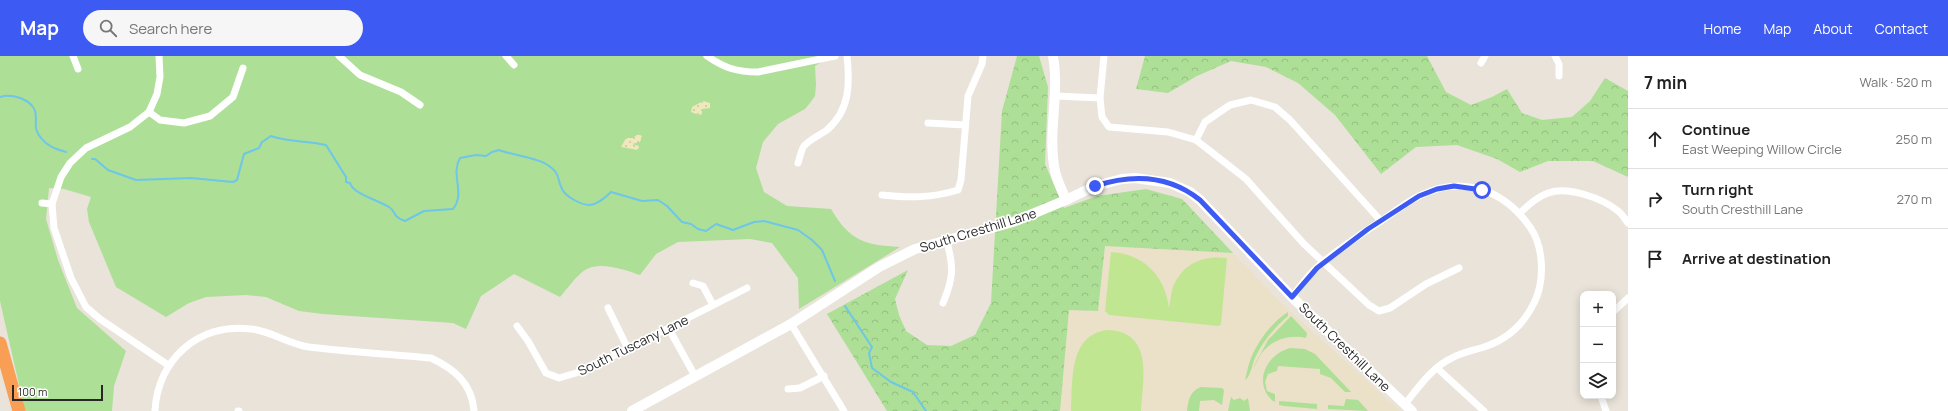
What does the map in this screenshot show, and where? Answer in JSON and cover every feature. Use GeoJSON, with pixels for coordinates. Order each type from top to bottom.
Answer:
{"type":"FeatureCollection","features":[{"type":"Feature","properties":{"kind":"highway"},"geometry":{"type":"LineString","coordinates":[[0,343],[19,411]]}},
{"type":"Feature","properties":{"kind":"street"},"geometry":{"type":"LineString","coordinates":[[73,56],[78,69]]}},
{"type":"Feature","properties":{"kind":"street"},"geometry":{"type":"LineString","coordinates":[[159,56],[160,77],[158,94],[149,112],[130,128],[86,148],[70,163],[61,177],[52,204],[56,235],[71,278],[86,307],[100,319],[168,365]]}},
{"type":"Feature","properties":{"kind":"street"},"geometry":{"type":"LineString","coordinates":[[339,56],[360,75],[400,92],[420,105]]}},
{"type":"Feature","properties":{"kind":"street"},"geometry":{"type":"LineString","coordinates":[[506,56],[514,65]]}},
{"type":"Feature","properties":{"kind":"street"},"geometry":{"type":"LineString","coordinates":[[707,56],[720,66],[734,71],[745,72],[758,72],[835,56]]}},
{"type":"Feature","properties":{"kind":"street"},"geometry":{"type":"LineString","coordinates":[[798,163],[804,146],[827,130],[838,118],[846,103],[850,86],[847,56]]}},
{"type":"Feature","properties":{"kind":"street"},"geometry":{"type":"LineString","coordinates":[[882,195],[915,198],[939,196],[958,190],[961,180],[968,96],[982,64],[983,56]]}},
{"type":"Feature","properties":{"kind":"street"},"geometry":{"type":"LineString","coordinates":[[1053,56],[1056,96],[1053,160],[1058,182],[1066,200]]}},
{"type":"Feature","properties":{"kind":"street"},"geometry":{"type":"LineString","coordinates":[[1104,56],[1100,98],[1102,117],[1109,126],[1168,132],[1196,140],[1246,179],[1304,244],[1369,305],[1380,311],[1390,308],[1426,284],[1459,268]]}},
{"type":"Feature","properties":{"kind":"street"},"geometry":{"type":"LineString","coordinates":[[1481,63],[1485,56]]}},
{"type":"Feature","properties":{"kind":"street"},"geometry":{"type":"LineString","coordinates":[[1555,56],[1559,64],[1559,76]]}},
{"type":"Feature","properties":{"kind":"street"},"geometry":{"type":"LineString","coordinates":[[149,112],[160,120],[184,123],[210,116],[233,97],[243,68]]}},
{"type":"Feature","properties":{"kind":"street"},"geometry":{"type":"LineString","coordinates":[[1056,96],[1100,98]]}},
{"type":"Feature","properties":{"kind":"street"},"geometry":{"type":"LineString","coordinates":[[1196,140],[1205,122],[1230,105],[1251,100],[1275,106],[1290,120],[1380,221]]}},
{"type":"Feature","properties":{"kind":"street"},"geometry":{"type":"LineString","coordinates":[[928,123],[965,124]]}},
{"type":"Feature","properties":{"kind":"street","name":"South Cresthill Lane"},"geometry":{"type":"LineString","coordinates":[[632,411],[791,324],[891,260],[915,249],[946,239],[1014,222],[1095,186],[1122,179],[1135,178],[1159,180],[1181,187],[1200,200],[1292,297],[1408,408]]}},
{"type":"Feature","properties":{"kind":"street"},"geometry":{"type":"LineString","coordinates":[[1292,297],[1317,268],[1380,221],[1419,196],[1437,189],[1454,186],[1482,190],[1503,199],[1520,212],[1533,231],[1541,255],[1541,279],[1535,302],[1522,323],[1509,335],[1493,344],[1451,358],[1437,368],[1408,408]]}},
{"type":"Feature","properties":{"kind":"street"},"geometry":{"type":"LineString","coordinates":[[1520,212],[1535,200],[1548,193],[1567,190],[1606,202],[1620,212],[1628,223]]}},
{"type":"Feature","properties":{"kind":"street"},"geometry":{"type":"LineString","coordinates":[[42,203],[52,204]]}},
{"type":"Feature","properties":{"kind":"street"},"geometry":{"type":"LineString","coordinates":[[943,303],[951,284],[953,261],[946,239]]}},
{"type":"Feature","properties":{"kind":"street"},"geometry":{"type":"LineString","coordinates":[[693,283],[703,286],[713,305]]}},
{"type":"Feature","properties":{"kind":"street","name":"South Tuscany Lane"},"geometry":{"type":"LineString","coordinates":[[517,326],[528,341],[546,373],[559,378],[586,370],[747,288]]}},
{"type":"Feature","properties":{"kind":"street"},"geometry":{"type":"LineString","coordinates":[[1616,309],[1628,298]]}},
{"type":"Feature","properties":{"kind":"street"},"geometry":{"type":"LineString","coordinates":[[608,308],[628,349]]}},
{"type":"Feature","properties":{"kind":"street"},"geometry":{"type":"LineString","coordinates":[[791,324],[844,411]]}},
{"type":"Feature","properties":{"kind":"street"},"geometry":{"type":"LineString","coordinates":[[155,411],[155,399],[160,381],[168,365],[184,347],[201,337],[226,328],[252,329],[307,346],[430,358],[449,366],[465,383],[474,411]]}},
{"type":"Feature","properties":{"kind":"street"},"geometry":{"type":"LineString","coordinates":[[669,329],[695,376]]}},
{"type":"Feature","properties":{"kind":"street"},"geometry":{"type":"LineString","coordinates":[[1437,368],[1484,411]]}},
{"type":"Feature","properties":{"kind":"street"},"geometry":{"type":"LineString","coordinates":[[788,389],[800,388],[824,376]]}},
{"type":"Feature","properties":{"kind":"street"},"geometry":{"type":"LineString","coordinates":[[1602,399],[1606,411]]}},
{"type":"Feature","properties":{"kind":"shaded area"},"geometry":{"type":"Polygon","coordinates":[[[1105,246],[1233,253],[1279,301],[1400,411],[1060,411],[1069,310],[1098,311],[1105,246]]]}},
{"type":"Feature","properties":{"kind":"green space"},"geometry":{"type":"Polygon","coordinates":[[[0,56],[831,56],[815,66],[815,96],[810,103],[805,109],[778,124],[763,142],[756,168],[764,192],[787,206],[831,209],[845,228],[859,239],[867,243],[877,245],[900,247],[799,309],[798,278],[772,243],[750,239],[678,242],[656,254],[640,275],[610,266],[587,269],[581,273],[560,297],[514,274],[481,296],[466,329],[453,323],[299,311],[266,297],[246,295],[206,297],[189,303],[166,317],[116,287],[89,222],[87,209],[91,197],[64,189],[49,188],[46,219],[58,260],[77,308],[126,351],[114,386],[112,411],[25,411],[0,301],[0,56]]]}},
{"type":"Feature","properties":{"kind":"green space"},"geometry":{"type":"Polygon","coordinates":[[[1017,56],[1039,56],[1048,87],[1045,164],[1064,208],[1097,196],[1146,189],[1182,199],[1233,253],[1105,246],[1098,311],[1069,310],[1060,411],[887,411],[827,314],[908,270],[895,299],[899,315],[906,331],[927,345],[951,346],[975,335],[991,303],[1002,111],[1017,56]]]}},
{"type":"Feature","properties":{"kind":"green space"},"geometry":{"type":"Polygon","coordinates":[[[1145,56],[1427,56],[1446,92],[1471,105],[1492,97],[1507,89],[1522,113],[1542,120],[1572,117],[1590,101],[1605,78],[1628,91],[1628,177],[1593,161],[1548,161],[1520,172],[1497,159],[1457,145],[1416,147],[1381,174],[1335,115],[1298,83],[1266,67],[1231,61],[1197,76],[1168,93],[1136,89],[1145,56]]]}},
{"type":"Feature","properties":{"kind":"green space"},"geometry":{"type":"Polygon","coordinates":[[[1111,252],[1133,257],[1143,262],[1151,269],[1163,286],[1167,296],[1169,308],[1173,287],[1182,272],[1188,266],[1195,262],[1210,258],[1227,258],[1221,324],[1219,326],[1109,315],[1105,311],[1111,252]]]}},
{"type":"Feature","properties":{"kind":"green space"},"geometry":{"type":"Polygon","coordinates":[[[1288,312],[1288,316],[1265,340],[1255,358],[1249,376],[1245,380],[1250,361],[1257,345],[1271,326],[1288,312]]]}},
{"type":"Feature","properties":{"kind":"green space"},"geometry":{"type":"Polygon","coordinates":[[[1291,316],[1307,333],[1306,338],[1293,337],[1281,339],[1275,342],[1265,349],[1253,368],[1268,340],[1291,316]]]}},
{"type":"Feature","properties":{"kind":"green space"},"geometry":{"type":"Polygon","coordinates":[[[1107,330],[1122,332],[1132,339],[1139,348],[1144,372],[1141,411],[1071,411],[1073,374],[1079,350],[1085,341],[1094,334],[1107,330]]]}},
{"type":"Feature","properties":{"kind":"green space"},"geometry":{"type":"Polygon","coordinates":[[[1291,348],[1305,349],[1315,354],[1351,392],[1345,392],[1331,378],[1320,374],[1320,369],[1278,366],[1277,371],[1268,374],[1265,382],[1267,391],[1275,394],[1275,401],[1277,402],[1273,401],[1267,394],[1264,386],[1263,378],[1265,370],[1269,362],[1275,356],[1282,351],[1291,348]]]}},
{"type":"Feature","properties":{"kind":"green space"},"geometry":{"type":"Polygon","coordinates":[[[1201,387],[1222,388],[1224,390],[1222,405],[1214,400],[1200,401],[1199,411],[1187,411],[1190,396],[1194,391],[1201,387]]]}},
{"type":"Feature","properties":{"kind":"green space"},"geometry":{"type":"Polygon","coordinates":[[[1231,397],[1234,400],[1240,398],[1244,401],[1248,398],[1250,411],[1228,411],[1231,397]]]}},
{"type":"Feature","properties":{"kind":"green space"},"geometry":{"type":"Polygon","coordinates":[[[1346,399],[1358,400],[1368,411],[1328,409],[1328,405],[1344,406],[1346,399]]]}},
{"type":"Feature","properties":{"kind":"green space"},"geometry":{"type":"Polygon","coordinates":[[[1279,401],[1317,404],[1317,409],[1279,405],[1279,401]]]}},
{"type":"Feature","properties":{"kind":"sand"},"geometry":{"type":"Polygon","coordinates":[[[703,101],[710,103],[710,108],[702,109],[702,114],[699,115],[691,112],[692,107],[703,101]]]}},
{"type":"Feature","properties":{"kind":"sand"},"geometry":{"type":"Polygon","coordinates":[[[638,134],[642,136],[640,142],[632,144],[639,146],[638,150],[621,147],[626,138],[633,138],[638,134]]]}},
{"type":"Feature","properties":{"kind":"waterway"},"geometry":{"type":"LineString","coordinates":[[0,97],[10,96],[20,98],[29,103],[35,111],[36,127],[41,138],[49,146],[66,152]]}},
{"type":"Feature","properties":{"kind":"waterway"},"geometry":{"type":"LineString","coordinates":[[92,159],[95,159],[108,170],[136,180],[191,178],[233,182],[237,180],[244,154],[259,148],[262,142],[271,136],[326,145],[346,177],[346,182],[350,183],[352,187],[361,194],[389,207],[396,216],[405,221],[424,211],[453,209],[457,203],[458,197],[457,164],[460,158],[476,155],[486,156],[499,150],[537,160],[551,167],[557,173],[560,185],[564,192],[570,198],[582,204],[590,205],[596,203],[611,192],[642,201],[658,200],[667,206],[682,222],[691,224],[698,229],[706,231],[716,224],[733,230],[754,222],[764,221],[798,230],[812,240],[822,250],[835,281]]}},
{"type":"Feature","properties":{"kind":"waterway"},"geometry":{"type":"LineString","coordinates":[[845,306],[872,347],[869,353],[872,368],[891,382],[913,392],[926,411]]}},
{"type":"Feature","properties":{"kind":"route"},"geometry":{"type":"LineString","coordinates":[[1095,186],[1109,181],[1135,178],[1159,180],[1181,187],[1190,192],[1218,218],[1292,297],[1317,268],[1340,249],[1419,196],[1437,189],[1454,186],[1471,187],[1482,190]]}}]}
